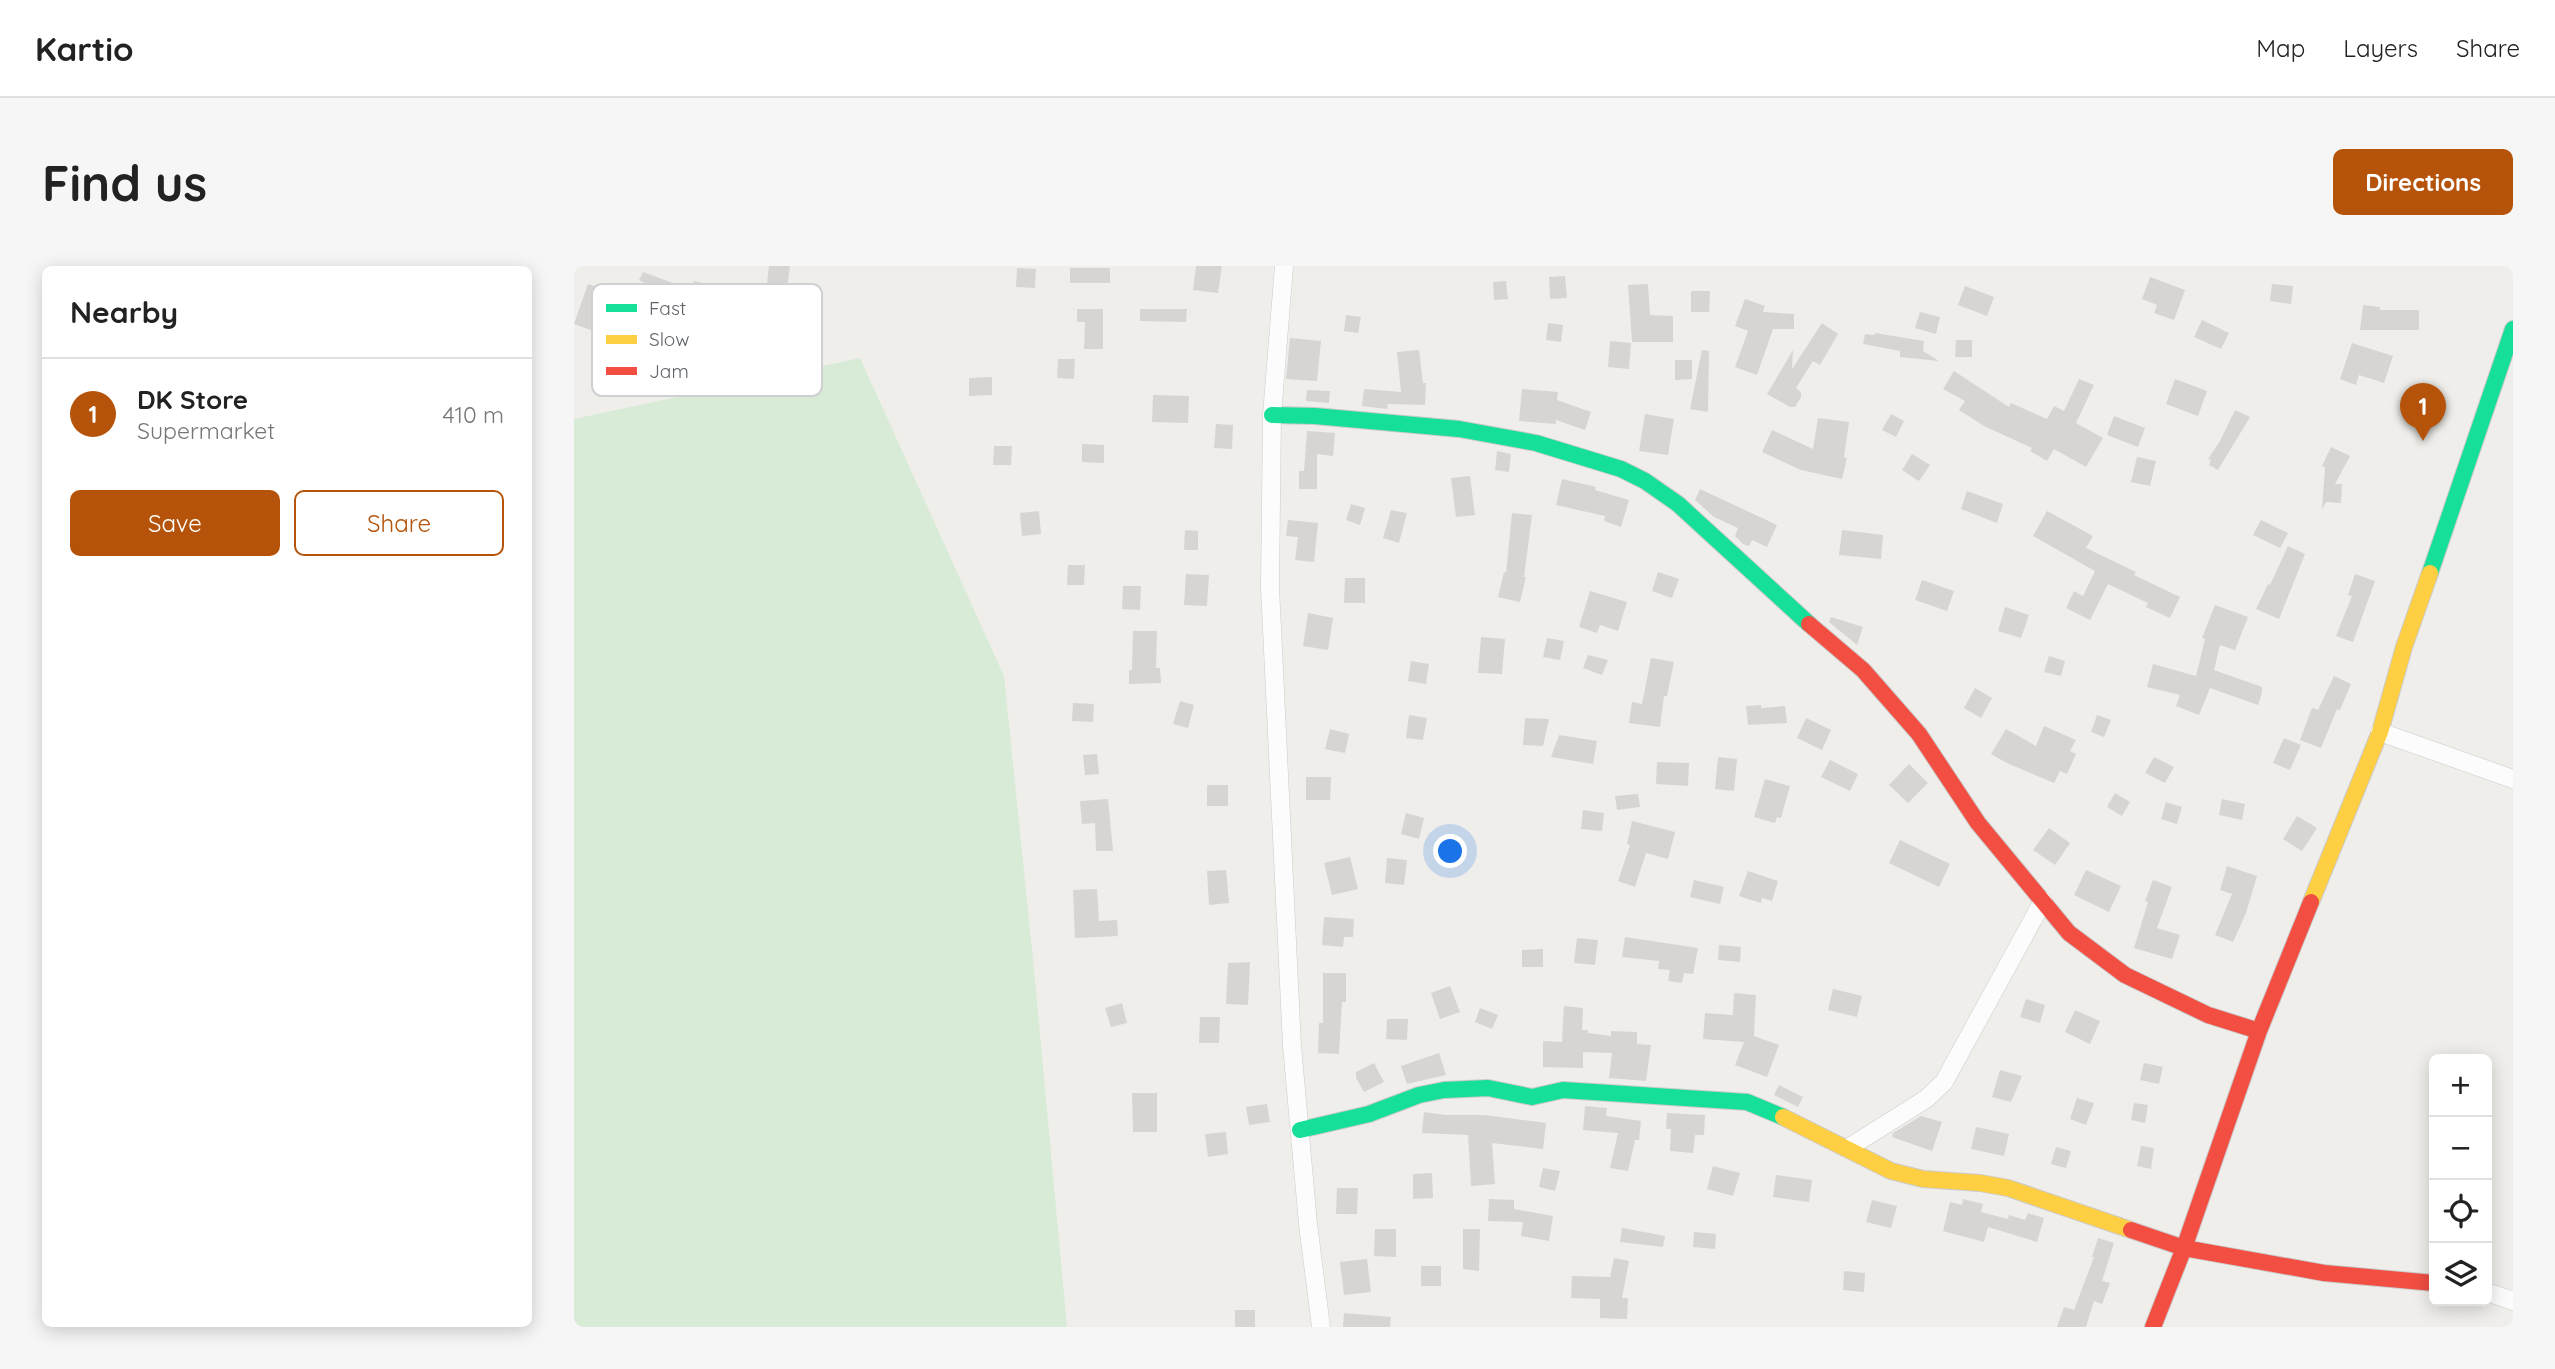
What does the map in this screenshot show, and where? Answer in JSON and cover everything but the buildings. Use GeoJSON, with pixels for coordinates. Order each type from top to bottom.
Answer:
{"type":"FeatureCollection","features":[{"type":"Feature","properties":{"kind":"street"},"geometry":{"type":"LineString","coordinates":[[1284,266],[1272,415],[1270,587],[1292,1032],[1321,1327]]}},
{"type":"Feature","properties":{"kind":"street"},"geometry":{"type":"LineString","coordinates":[[2153,1327],[2184,1248],[2259,1031],[2380,732],[2404,647],[2513,329]]}},
{"type":"Feature","properties":{"kind":"street"},"geometry":{"type":"LineString","coordinates":[[1272,415],[1315,416],[1459,429],[1536,443],[1593,458],[1645,481],[1678,504],[1800,617],[1863,670],[1919,734],[1978,823],[2068,933],[2125,975],[2208,1015],[2259,1031]]}},
{"type":"Feature","properties":{"kind":"street"},"geometry":{"type":"LineString","coordinates":[[2380,732],[2513,779]]}},
{"type":"Feature","properties":{"kind":"street"},"geometry":{"type":"LineString","coordinates":[[1848,1148],[1926,1099],[1944,1082],[2043,901]]}},
{"type":"Feature","properties":{"kind":"street"},"geometry":{"type":"LineString","coordinates":[[1300,1130],[1369,1114],[1419,1095],[1444,1090],[1488,1088],[1532,1097],[1563,1090],[1747,1102],[1765,1107],[1891,1171],[1923,1179],[2008,1188],[2184,1248],[2324,1273],[2429,1283]]}},
{"type":"Feature","properties":{"kind":"street"},"geometry":{"type":"LineString","coordinates":[[2492,1294],[2513,1301]]}},
{"type":"Feature","properties":{"kind":"green space"},"geometry":{"type":"Polygon","coordinates":[[[860,358],[1004,676],[1067,1327],[574,1327],[574,419],[682,396],[822,396],[822,366],[860,358]]]}},
{"type":"Feature","properties":{"kind":"traffic: fast"},"geometry":{"type":"LineString","coordinates":[[2430,573],[2513,329]]}},
{"type":"Feature","properties":{"kind":"traffic: fast"},"geometry":{"type":"LineString","coordinates":[[1272,415],[1315,416],[1459,429],[1536,443],[1621,469],[1645,481],[1678,504],[1809,624]]}},
{"type":"Feature","properties":{"kind":"traffic: fast"},"geometry":{"type":"LineString","coordinates":[[1300,1130],[1369,1114],[1419,1095],[1444,1090],[1488,1088],[1532,1097],[1563,1090],[1747,1102],[1783,1117]]}},
{"type":"Feature","properties":{"kind":"traffic: slow"},"geometry":{"type":"LineString","coordinates":[[2311,902],[2380,732],[2404,647],[2430,573]]}},
{"type":"Feature","properties":{"kind":"traffic: slow"},"geometry":{"type":"LineString","coordinates":[[1783,1117],[1891,1171],[1923,1179],[2008,1188],[2131,1230]]}},
{"type":"Feature","properties":{"kind":"traffic: jam"},"geometry":{"type":"LineString","coordinates":[[1809,624],[1863,670],[1919,734],[1978,823],[2069,933],[2125,975],[2208,1015],[2259,1031]]}},
{"type":"Feature","properties":{"kind":"traffic: jam"},"geometry":{"type":"LineString","coordinates":[[2153,1327],[2184,1248],[2259,1031],[2311,902]]}},
{"type":"Feature","properties":{"kind":"traffic: jam"},"geometry":{"type":"LineString","coordinates":[[2131,1230],[2184,1248],[2324,1273],[2429,1283]]}},
{"type":"Feature","properties":{"kind":"place","name":"DK Store"},"geometry":{"type":"Point","coordinates":[2423,441]}}]}
